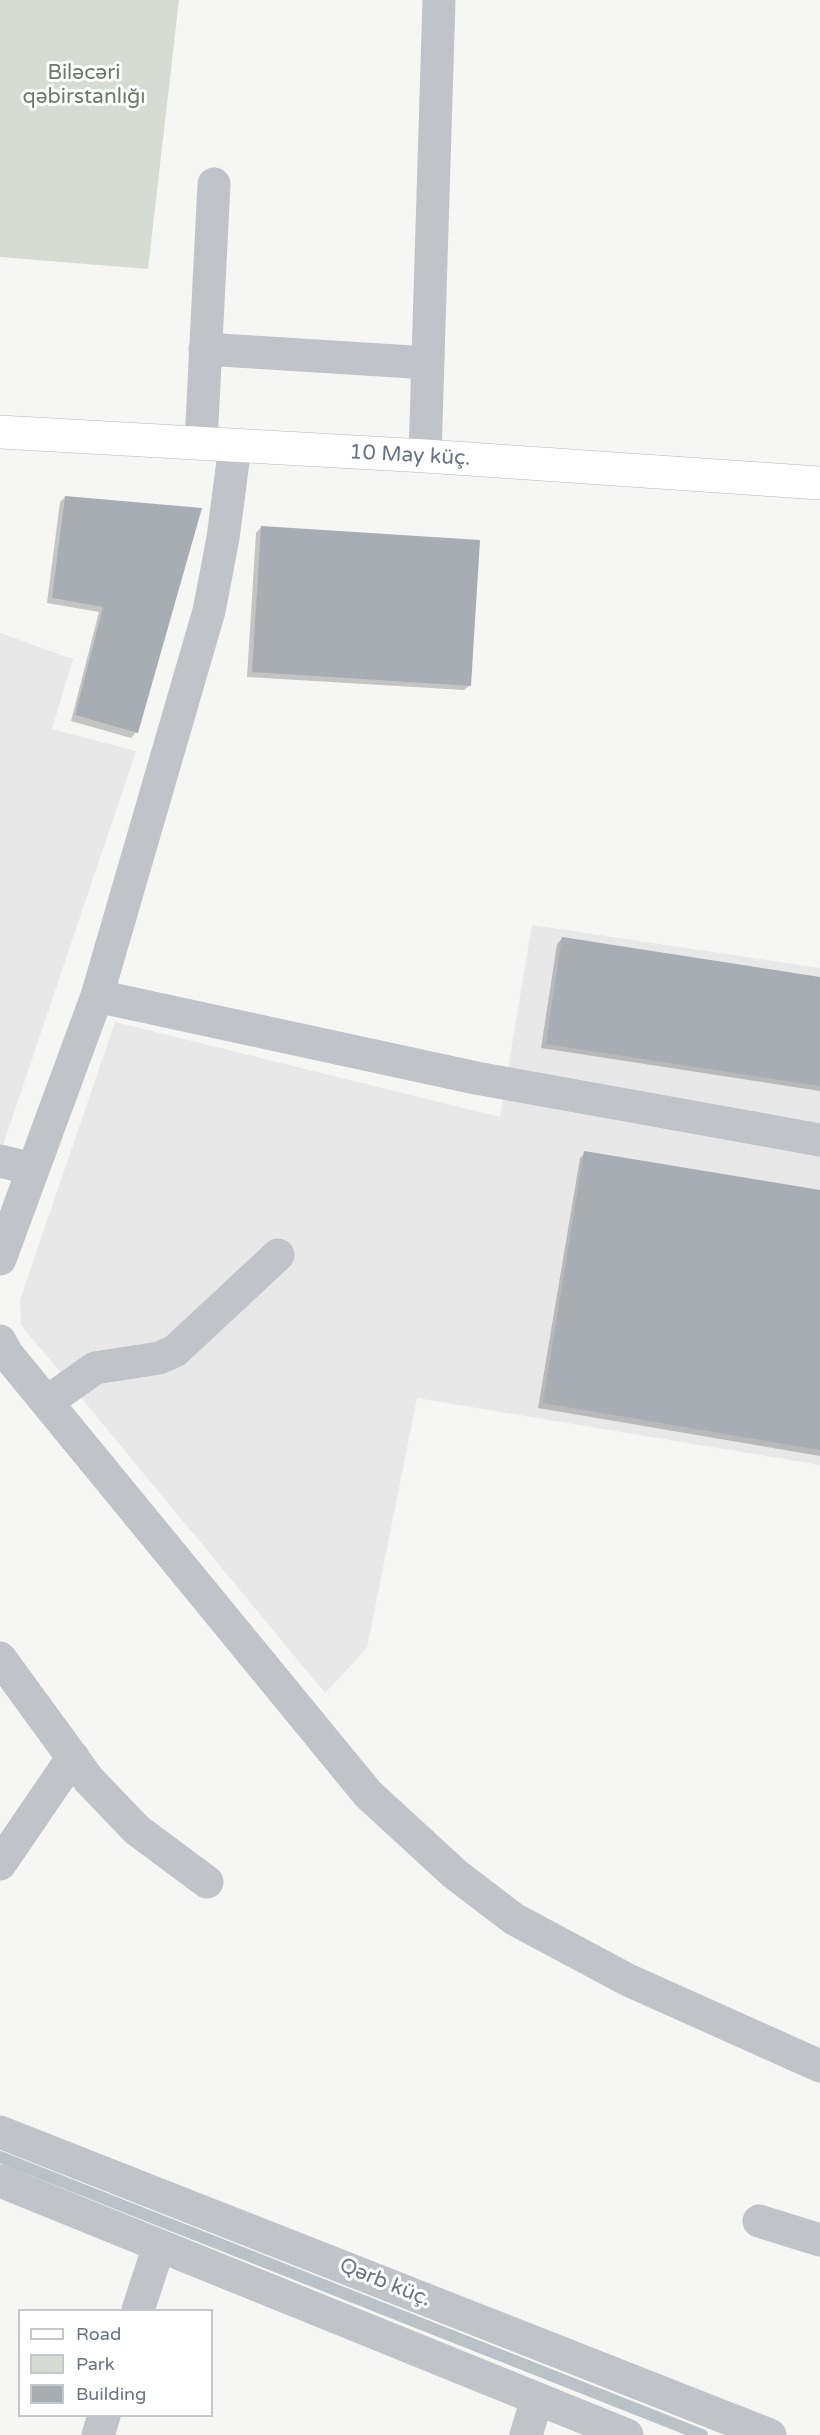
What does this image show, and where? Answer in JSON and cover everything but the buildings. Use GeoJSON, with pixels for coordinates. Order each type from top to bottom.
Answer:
{"type":"FeatureCollection","features":[{"type":"Feature","properties":{"kind":"main road","name":"10 May küç."},"geometry":{"type":"LineString","coordinates":[[0,432],[425,456],[820,483]]}},
{"type":"Feature","properties":{"kind":"street"},"geometry":{"type":"LineString","coordinates":[[425,456],[439,0]]}},
{"type":"Feature","properties":{"kind":"street"},"geometry":{"type":"LineString","coordinates":[[201,443],[214,184]]}},
{"type":"Feature","properties":{"kind":"street"},"geometry":{"type":"LineString","coordinates":[[205,349],[428,363]]}},
{"type":"Feature","properties":{"kind":"street"},"geometry":{"type":"LineString","coordinates":[[0,1258],[97,996],[209,611],[223,538],[235,446]]}},
{"type":"Feature","properties":{"kind":"street"},"geometry":{"type":"LineString","coordinates":[[97,996],[476,1078],[820,1140]]}},
{"type":"Feature","properties":{"kind":"street"},"geometry":{"type":"LineString","coordinates":[[0,1161],[33,1169]]}},
{"type":"Feature","properties":{"kind":"street"},"geometry":{"type":"LineString","coordinates":[[47,1402],[95,1368],[159,1358],[175,1351],[278,1255]]}},
{"type":"Feature","properties":{"kind":"street"},"geometry":{"type":"LineString","coordinates":[[0,1341],[47,1402],[368,1794],[455,1874],[514,1919],[628,1980],[820,2066]]}},
{"type":"Feature","properties":{"kind":"street"},"geometry":{"type":"LineString","coordinates":[[0,1658],[89,1780],[137,1830],[207,1882]]}},
{"type":"Feature","properties":{"kind":"street"},"geometry":{"type":"LineString","coordinates":[[0,1864],[73,1757]]}},
{"type":"Feature","properties":{"kind":"street","name":"Qərb küç."},"geometry":{"type":"LineString","coordinates":[[0,2132],[770,2435]]}},
{"type":"Feature","properties":{"kind":"street"},"geometry":{"type":"LineString","coordinates":[[0,2181],[627,2435]]}},
{"type":"Feature","properties":{"kind":"street"},"geometry":{"type":"LineString","coordinates":[[759,2221],[820,2240]]}},
{"type":"Feature","properties":{"kind":"street"},"geometry":{"type":"LineString","coordinates":[[138,2309],[159,2246]]}},
{"type":"Feature","properties":{"kind":"street"},"geometry":{"type":"LineString","coordinates":[[526,2435],[537,2399]]}},
{"type":"Feature","properties":{"kind":"street"},"geometry":{"type":"LineString","coordinates":[[98,2435],[103,2417]]}},
{"type":"Feature","properties":{"kind":"shaded area"},"geometry":{"type":"Polygon","coordinates":[[[0,633],[73,659],[52,729],[136,751],[0,1154],[0,633]]]}},
{"type":"Feature","properties":{"kind":"shaded area"},"geometry":{"type":"Polygon","coordinates":[[[532,925],[820,968],[820,1465],[417,1398],[367,1648],[325,1693],[21,1325],[20,1300],[115,1022],[500,1117],[532,925]]]}},
{"type":"Feature","properties":{"kind":"green space","name":"Biləcəri qəbirstanlığı"},"geometry":{"type":"Polygon","coordinates":[[[0,0],[179,0],[148,269],[0,257],[0,0]]]}},
{"type":"Feature","properties":{"kind":"waterway"},"geometry":{"type":"LineString","coordinates":[[0,2157],[702,2435]]}}]}
